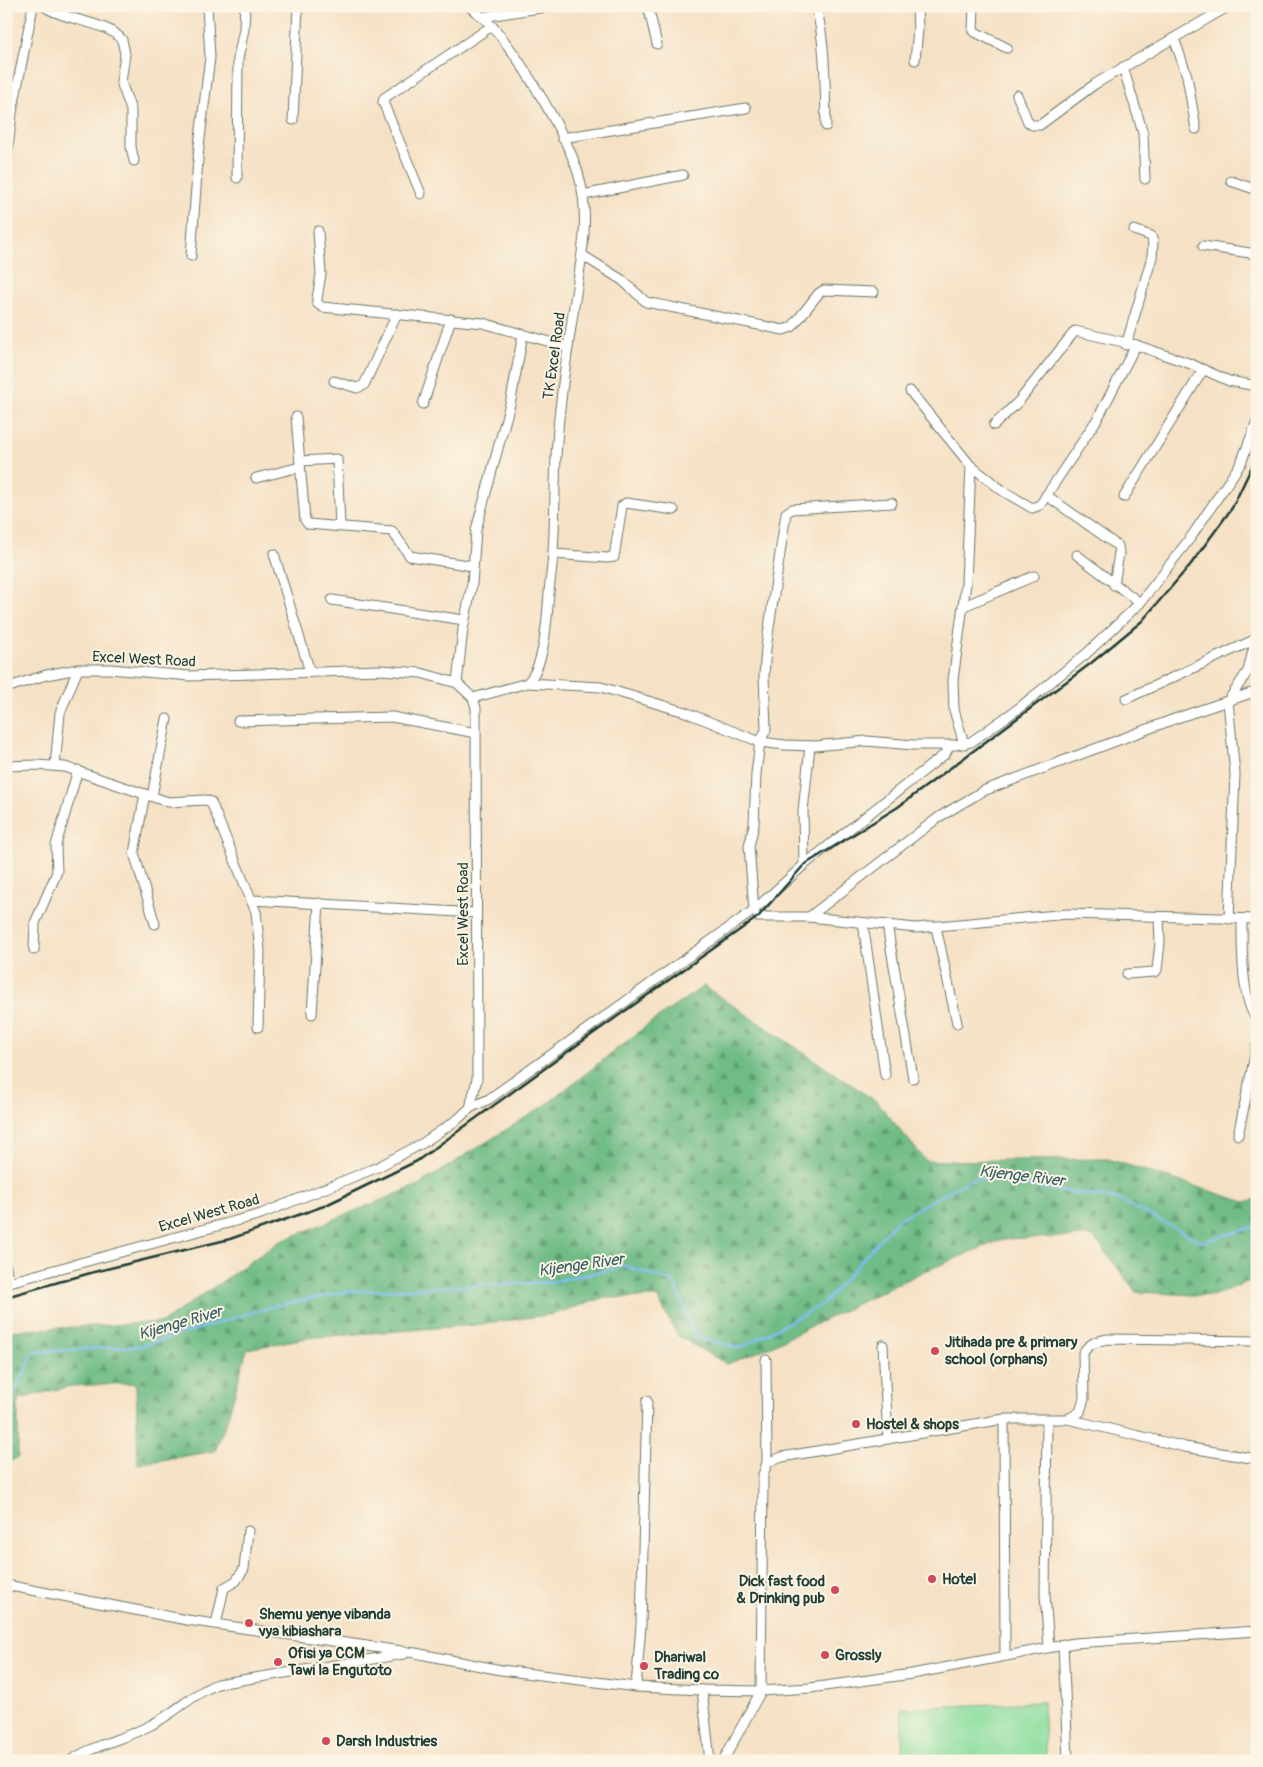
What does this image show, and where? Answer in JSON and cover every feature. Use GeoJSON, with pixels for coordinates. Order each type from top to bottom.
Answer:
{"type":"FeatureCollection","features":[{"type":"Feature","properties":{"kind":"street"},"geometry":{"type":"LineString","coordinates":[[6,165],[15,96],[33,6]]}},
{"type":"Feature","properties":{"kind":"street"},"geometry":{"type":"LineString","coordinates":[[44,6],[60,15],[106,29],[122,40],[124,54],[121,82],[131,110],[131,147],[134,161]]}},
{"type":"Feature","properties":{"kind":"street"},"geometry":{"type":"LineString","coordinates":[[191,256],[199,146],[210,57],[207,6]]}},
{"type":"Feature","properties":{"kind":"street"},"geometry":{"type":"LineString","coordinates":[[237,178],[238,59],[244,29],[245,6]]}},
{"type":"Feature","properties":{"kind":"street"},"geometry":{"type":"LineString","coordinates":[[293,120],[298,6]]}},
{"type":"Feature","properties":{"kind":"street","name":"TK Excel Road"},"geometry":{"type":"LineString","coordinates":[[469,6],[492,26],[522,67],[562,138],[580,178],[585,208],[582,256],[556,442],[554,554],[542,649],[533,677],[527,683]]}},
{"type":"Feature","properties":{"kind":"street"},"geometry":{"type":"LineString","coordinates":[[482,17],[523,9],[552,6]]}},
{"type":"Feature","properties":{"kind":"street"},"geometry":{"type":"LineString","coordinates":[[648,6],[657,44]]}},
{"type":"Feature","properties":{"kind":"street"},"geometry":{"type":"LineString","coordinates":[[816,6],[822,31],[826,126]]}},
{"type":"Feature","properties":{"kind":"street"},"geometry":{"type":"LineString","coordinates":[[915,60],[918,30],[917,6]]}},
{"type":"Feature","properties":{"kind":"street"},"geometry":{"type":"LineString","coordinates":[[974,6],[973,31],[1007,48]]}},
{"type":"Feature","properties":{"kind":"street"},"geometry":{"type":"LineString","coordinates":[[1017,95],[1028,122],[1032,125],[1040,125],[1080,94],[1229,6]]}},
{"type":"Feature","properties":{"kind":"street"},"geometry":{"type":"LineString","coordinates":[[421,194],[383,102],[384,98],[492,26]]}},
{"type":"Feature","properties":{"kind":"street"},"geometry":{"type":"LineString","coordinates":[[1174,38],[1187,76],[1196,129]]}},
{"type":"Feature","properties":{"kind":"street"},"geometry":{"type":"LineString","coordinates":[[1123,67],[1143,133],[1145,179]]}},
{"type":"Feature","properties":{"kind":"street"},"geometry":{"type":"LineString","coordinates":[[562,138],[746,108]]}},
{"type":"Feature","properties":{"kind":"street"},"geometry":{"type":"LineString","coordinates":[[583,196],[683,175]]}},
{"type":"Feature","properties":{"kind":"street"},"geometry":{"type":"LineString","coordinates":[[1231,181],[1257,190]]}},
{"type":"Feature","properties":{"kind":"street"},"geometry":{"type":"LineString","coordinates":[[910,391],[971,466],[1003,491],[1028,507],[1036,508],[1098,418],[1131,345],[1152,257],[1153,242],[1151,236],[1134,230]]}},
{"type":"Feature","properties":{"kind":"street"},"geometry":{"type":"LineString","coordinates":[[318,231],[321,274],[317,303],[322,307],[483,322],[568,347]]}},
{"type":"Feature","properties":{"kind":"street"},"geometry":{"type":"LineString","coordinates":[[1204,246],[1257,254]]}},
{"type":"Feature","properties":{"kind":"street"},"geometry":{"type":"LineString","coordinates":[[582,256],[622,280],[646,302],[784,330],[792,328],[819,293],[824,290],[874,292]]}},
{"type":"Feature","properties":{"kind":"street"},"geometry":{"type":"LineString","coordinates":[[334,381],[357,388],[364,385],[398,314]]}},
{"type":"Feature","properties":{"kind":"street"},"geometry":{"type":"LineString","coordinates":[[423,404],[450,319]]}},
{"type":"Feature","properties":{"kind":"street"},"geometry":{"type":"LineString","coordinates":[[994,425],[1019,401],[1075,331],[1082,331],[1131,345],[1229,381],[1257,386]]}},
{"type":"Feature","properties":{"kind":"street"},"geometry":{"type":"LineString","coordinates":[[457,683],[464,620],[469,603],[476,530],[511,400],[523,334]]}},
{"type":"Feature","properties":{"kind":"street"},"geometry":{"type":"LineString","coordinates":[[1124,497],[1203,370]]}},
{"type":"Feature","properties":{"kind":"street"},"geometry":{"type":"LineString","coordinates":[[296,417],[305,520],[311,524],[392,531],[410,556],[473,566]]}},
{"type":"Feature","properties":{"kind":"street"},"geometry":{"type":"LineString","coordinates":[[473,698],[527,683],[601,688],[685,712],[760,742],[810,746],[867,741],[913,746],[964,744],[983,734],[1019,708],[1086,654],[1140,603],[1196,530],[1241,463],[1257,421]]}},
{"type":"Feature","properties":{"kind":"street"},"geometry":{"type":"LineString","coordinates":[[256,478],[300,464],[337,459],[340,526]]}},
{"type":"Feature","properties":{"kind":"street"},"geometry":{"type":"LineString","coordinates":[[964,744],[954,710],[953,696],[964,606],[971,466]]}},
{"type":"Feature","properties":{"kind":"street"},"geometry":{"type":"LineString","coordinates":[[1046,495],[1118,546],[1119,553],[1114,585]]}},
{"type":"Feature","properties":{"kind":"street"},"geometry":{"type":"LineString","coordinates":[[554,554],[614,557],[622,506],[626,503],[674,510]]}},
{"type":"Feature","properties":{"kind":"street"},"geometry":{"type":"LineString","coordinates":[[756,914],[749,846],[754,825],[760,742],[766,730],[764,675],[766,648],[786,514],[792,509],[892,503]]}},
{"type":"Feature","properties":{"kind":"street"},"geometry":{"type":"LineString","coordinates":[[274,554],[310,672]]}},
{"type":"Feature","properties":{"kind":"street"},"geometry":{"type":"LineString","coordinates":[[1077,555],[1140,603]]}},
{"type":"Feature","properties":{"kind":"street"},"geometry":{"type":"LineString","coordinates":[[964,606],[1034,576]]}},
{"type":"Feature","properties":{"kind":"street"},"geometry":{"type":"LineString","coordinates":[[332,600],[464,620]]}},
{"type":"Feature","properties":{"kind":"street"},"geometry":{"type":"LineString","coordinates":[[1126,699],[1256,637]]}},
{"type":"Feature","properties":{"kind":"street"},"geometry":{"type":"LineString","coordinates":[[1229,919],[1235,774],[1228,701],[1248,671],[1256,637]]}},
{"type":"Feature","properties":{"kind":"street"},"geometry":{"type":"LineString","coordinates":[[55,766],[60,713],[78,669]]}},
{"type":"Feature","properties":{"kind":"street","name":"Excel West Road"},"geometry":{"type":"LineString","coordinates":[[6,688],[46,675],[78,669],[110,669],[190,676],[402,671],[434,675],[457,683],[473,698],[476,708],[478,1080],[470,1108],[423,1143],[378,1167],[270,1210],[8,1283]]}},
{"type":"Feature","properties":{"kind":"street"},"geometry":{"type":"LineString","coordinates":[[809,916],[938,816],[976,794],[1177,718],[1257,691]]}},
{"type":"Feature","properties":{"kind":"street"},"geometry":{"type":"LineString","coordinates":[[238,721],[392,717],[476,733]]}},
{"type":"Feature","properties":{"kind":"street"},"geometry":{"type":"LineString","coordinates":[[155,924],[134,853],[167,719]]}},
{"type":"Feature","properties":{"kind":"street"},"geometry":{"type":"LineString","coordinates":[[470,1108],[489,1099],[756,914],[804,865],[945,754],[950,745]]}},
{"type":"Feature","properties":{"kind":"street"},"geometry":{"type":"LineString","coordinates":[[804,865],[803,811],[810,746]]}},
{"type":"Feature","properties":{"kind":"street"},"geometry":{"type":"LineString","coordinates":[[6,766],[55,766],[78,770],[173,803],[205,800],[211,802],[253,900],[259,947],[258,1027]]}},
{"type":"Feature","properties":{"kind":"street"},"geometry":{"type":"LineString","coordinates":[[34,950],[35,923],[57,872],[56,845],[78,770]]}},
{"type":"Feature","properties":{"kind":"street"},"geometry":{"type":"LineString","coordinates":[[253,900],[476,913]]}},
{"type":"Feature","properties":{"kind":"street"},"geometry":{"type":"LineString","coordinates":[[312,1014],[319,904]]}},
{"type":"Feature","properties":{"kind":"street"},"geometry":{"type":"LineString","coordinates":[[756,914],[809,916],[863,923],[936,927],[1068,914],[1257,919]]}},
{"type":"Feature","properties":{"kind":"street"},"geometry":{"type":"LineString","coordinates":[[1127,974],[1154,972],[1156,970],[1160,943],[1159,916]]}},
{"type":"Feature","properties":{"kind":"street"},"geometry":{"type":"LineString","coordinates":[[1242,919],[1243,960],[1249,1007],[1257,1019]]}},
{"type":"Feature","properties":{"kind":"street"},"geometry":{"type":"LineString","coordinates":[[863,923],[885,1075]]}},
{"type":"Feature","properties":{"kind":"street"},"geometry":{"type":"LineString","coordinates":[[887,925],[913,1078]]}},
{"type":"Feature","properties":{"kind":"street"},"geometry":{"type":"LineString","coordinates":[[936,927],[957,1023]]}},
{"type":"Feature","properties":{"kind":"street"},"geometry":{"type":"LineString","coordinates":[[1238,1135],[1257,1046]]}},
{"type":"Feature","properties":{"kind":"street"},"geometry":{"type":"LineString","coordinates":[[6,1268],[8,1283]]}},
{"type":"Feature","properties":{"kind":"street"},"geometry":{"type":"LineString","coordinates":[[1068,1419],[1080,1412],[1084,1399],[1083,1353],[1087,1346],[1097,1341],[1108,1339],[1257,1341]]}},
{"type":"Feature","properties":{"kind":"street"},"geometry":{"type":"LineString","coordinates":[[883,1345],[888,1439]]}},
{"type":"Feature","properties":{"kind":"street"},"geometry":{"type":"LineString","coordinates":[[723,1761],[761,1691],[763,1475],[767,1463],[766,1360]]}},
{"type":"Feature","properties":{"kind":"street"},"geometry":{"type":"LineString","coordinates":[[636,1687],[640,1625],[647,1401]]}},
{"type":"Feature","properties":{"kind":"street"},"geometry":{"type":"LineString","coordinates":[[767,1463],[782,1458],[1004,1419],[1047,1421],[1068,1419],[1186,1447],[1257,1459]]}},
{"type":"Feature","properties":{"kind":"street"},"geometry":{"type":"LineString","coordinates":[[1004,1419],[1005,1656]]}},
{"type":"Feature","properties":{"kind":"street"},"geometry":{"type":"LineString","coordinates":[[1047,1421],[1045,1595],[1049,1647]]}},
{"type":"Feature","properties":{"kind":"street"},"geometry":{"type":"LineString","coordinates":[[216,1624],[224,1588],[236,1581],[244,1569],[248,1531]]}},
{"type":"Feature","properties":{"kind":"street"},"geometry":{"type":"LineString","coordinates":[[6,1585],[216,1624],[415,1653],[501,1670],[636,1687],[702,1690],[761,1691],[810,1688],[912,1674],[1063,1644],[1257,1631]]}},
{"type":"Feature","properties":{"kind":"street"},"geometry":{"type":"LineString","coordinates":[[1063,1644],[1068,1761]]}},
{"type":"Feature","properties":{"kind":"street"},"geometry":{"type":"LineString","coordinates":[[70,1761],[85,1750],[150,1726],[170,1714],[190,1698],[216,1684],[415,1653]]}},
{"type":"Feature","properties":{"kind":"street"},"geometry":{"type":"LineString","coordinates":[[702,1690],[710,1761]]}},
{"type":"Feature","properties":{"kind":"green space"},"geometry":{"type":"Polygon","coordinates":[[[704,986],[877,1102],[926,1161],[1108,1159],[1245,1202],[1257,1199],[1257,1278],[1212,1296],[1136,1292],[1093,1236],[1003,1239],[918,1274],[765,1349],[727,1364],[678,1336],[657,1297],[603,1298],[554,1314],[475,1325],[306,1338],[247,1349],[229,1414],[215,1451],[138,1464],[136,1383],[71,1386],[18,1399],[18,1457],[6,1464],[6,1331],[163,1322],[279,1242],[418,1185],[547,1104],[650,1023],[704,986]]]}},
{"type":"Feature","properties":{"kind":"green space"},"geometry":{"type":"Polygon","coordinates":[[[1043,1702],[1046,1761],[903,1761],[901,1708],[1043,1702]]]}},
{"type":"Feature","properties":{"kind":"waterway","name":"Kijenge River"},"geometry":{"type":"LineString","coordinates":[[6,1429],[9,1425],[13,1396],[34,1352],[141,1346],[271,1307],[345,1292],[550,1282],[626,1266],[674,1282],[696,1338],[740,1348],[823,1304],[898,1219],[974,1178],[1117,1199],[1202,1242],[1257,1226]]}},
{"type":"Feature","properties":{"kind":"railway"},"geometry":{"type":"LineString","coordinates":[[6,1297],[94,1272],[230,1239],[324,1206],[417,1161],[758,917],[804,865],[898,807],[1090,664],[1142,621],[1191,564],[1232,508],[1257,456]]}},
{"type":"Feature","properties":{"kind":"place","name":"Jitihada pre & primary school (orphans)"},"geometry":{"type":"Point","coordinates":[935,1351]}},
{"type":"Feature","properties":{"kind":"place","name":"Hostel & shops"},"geometry":{"type":"Point","coordinates":[856,1424]}},
{"type":"Feature","properties":{"kind":"place","name":"Hotel"},"geometry":{"type":"Point","coordinates":[932,1579]}},
{"type":"Feature","properties":{"kind":"place","name":"Dick fast food & Drinking pub"},"geometry":{"type":"Point","coordinates":[835,1590]}},
{"type":"Feature","properties":{"kind":"place","name":"Shemu yenye vibanda vya kibiashara"},"geometry":{"type":"Point","coordinates":[249,1623]}},
{"type":"Feature","properties":{"kind":"place","name":"Grossly"},"geometry":{"type":"Point","coordinates":[825,1655]}},
{"type":"Feature","properties":{"kind":"place","name":"Ofisi ya CCM Tawi la Engutoto"},"geometry":{"type":"Point","coordinates":[278,1662]}},
{"type":"Feature","properties":{"kind":"place","name":"Dhariwal Trading co"},"geometry":{"type":"Point","coordinates":[644,1666]}},
{"type":"Feature","properties":{"kind":"place","name":"Darsh Industries"},"geometry":{"type":"Point","coordinates":[326,1741]}}]}
